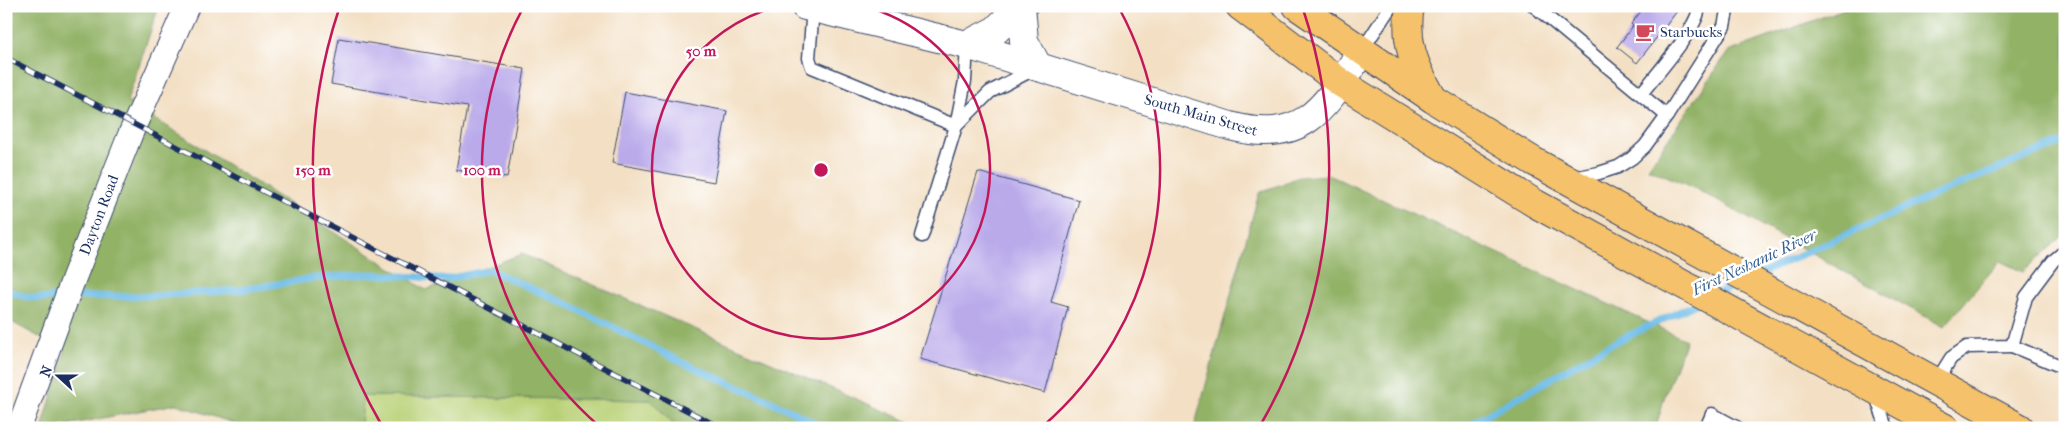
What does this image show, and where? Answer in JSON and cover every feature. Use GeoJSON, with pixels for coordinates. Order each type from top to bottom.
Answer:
{"type":"FeatureCollection","features":[{"type":"Feature","properties":{"kind":"highway"},"geometry":{"type":"LineString","coordinates":[[1240,6],[1341,83],[1536,204],[1874,391],[1945,428]]}},
{"type":"Feature","properties":{"kind":"highway"},"geometry":{"type":"LineString","coordinates":[[1297,6],[1361,52],[1532,161],[2020,428]]}},
{"type":"Feature","properties":{"kind":"highway"},"geometry":{"type":"LineString","coordinates":[[1410,6],[1409,42],[1415,67],[1433,99]]}},
{"type":"Feature","properties":{"kind":"street","name":"Dayton Road"},"geometry":{"type":"LineString","coordinates":[[20,428],[73,280],[130,135],[187,6]]}},
{"type":"Feature","properties":{"kind":"street"},"geometry":{"type":"LineString","coordinates":[[967,45],[996,30],[1020,6]]}},
{"type":"Feature","properties":{"kind":"street"},"geometry":{"type":"LineString","coordinates":[[1020,6],[1024,41],[1038,67]]}},
{"type":"Feature","properties":{"kind":"street","name":"South Main Street"},"geometry":{"type":"LineString","coordinates":[[809,7],[967,45],[1249,131],[1267,132],[1304,122],[1323,107],[1361,52]]}},
{"type":"Feature","properties":{"kind":"lane"},"geometry":{"type":"LineString","coordinates":[[1361,52],[1391,6]]}},
{"type":"Feature","properties":{"kind":"lane"},"geometry":{"type":"LineString","coordinates":[[1534,6],[1667,116]]}},
{"type":"Feature","properties":{"kind":"lane"},"geometry":{"type":"LineString","coordinates":[[1641,94],[1694,24],[1699,6]]}},
{"type":"Feature","properties":{"kind":"lane"},"geometry":{"type":"LineString","coordinates":[[1565,178],[1599,173],[1618,167],[1645,146],[1667,116],[1724,26],[1728,6]]}},
{"type":"Feature","properties":{"kind":"lane"},"geometry":{"type":"LineString","coordinates":[[809,7],[809,58],[812,67],[956,126]]}},
{"type":"Feature","properties":{"kind":"lane"},"geometry":{"type":"LineString","coordinates":[[922,236],[956,126],[965,81],[967,45]]}},
{"type":"Feature","properties":{"kind":"lane"},"geometry":{"type":"LineString","coordinates":[[956,126],[990,92],[1038,67]]}},
{"type":"Feature","properties":{"kind":"lane"},"geometry":{"type":"LineString","coordinates":[[2012,346],[2026,298],[2054,261],[2065,251]]}},
{"type":"Feature","properties":{"kind":"lane"},"geometry":{"type":"LineString","coordinates":[[1936,382],[1951,358],[1967,347],[2012,346],[2065,368]]}},
{"type":"Feature","properties":{"kind":"lane"},"geometry":{"type":"LineString","coordinates":[[1874,391],[1887,428]]}},
{"type":"Feature","properties":{"kind":"lane"},"geometry":{"type":"LineString","coordinates":[[1706,428],[1712,414],[1738,428]]}},
{"type":"Feature","properties":{"kind":"green space"},"geometry":{"type":"Polygon","coordinates":[[[6,6],[159,6],[127,101],[426,290],[522,254],[923,428],[677,428],[651,400],[363,396],[361,428],[248,428],[176,404],[51,428],[42,428],[65,351],[6,319],[6,6]]]}},
{"type":"Feature","properties":{"kind":"green space"},"geometry":{"type":"Polygon","coordinates":[[[1852,6],[2065,6],[2065,234],[2023,272],[2000,261],[1944,327],[1696,189],[1648,168],[1728,52],[1852,6]]]}},
{"type":"Feature","properties":{"kind":"green space"},"geometry":{"type":"Polygon","coordinates":[[[1329,175],[1686,340],[1665,395],[1656,428],[1194,428],[1259,193],[1299,177],[1329,175]]]}},
{"type":"Feature","properties":{"kind":"green space"},"geometry":{"type":"Polygon","coordinates":[[[363,396],[651,400],[677,428],[328,428],[363,396]]]}},
{"type":"Feature","properties":{"kind":"building","name":"Starbucks"},"geometry":{"type":"Polygon","coordinates":[[[1645,6],[1681,6],[1637,63],[1617,47],[1645,6]]]}},
{"type":"Feature","properties":{"kind":"building"},"geometry":{"type":"Polygon","coordinates":[[[339,38],[525,69],[507,178],[456,170],[467,107],[331,84],[339,38]]]}},
{"type":"Feature","properties":{"kind":"building"},"geometry":{"type":"Polygon","coordinates":[[[625,92],[727,111],[714,182],[612,163],[625,92]]]}},
{"type":"Feature","properties":{"kind":"building"},"geometry":{"type":"Polygon","coordinates":[[[978,172],[1079,200],[1051,302],[1068,307],[1045,393],[920,359],[978,172]]]}},
{"type":"Feature","properties":{"kind":"waterway","name":"First Neshanic River"},"geometry":{"type":"LineString","coordinates":[[1757,275],[1925,199],[2065,141]]}},
{"type":"Feature","properties":{"kind":"waterway"},"geometry":{"type":"LineString","coordinates":[[6,290],[37,298],[152,296],[239,290],[316,278],[372,274],[447,279],[490,270],[571,306],[684,363],[790,410],[824,428]]}},
{"type":"Feature","properties":{"kind":"waterway","name":"First Neshanic River"},"geometry":{"type":"LineString","coordinates":[[1716,294],[1741,283]]}},
{"type":"Feature","properties":{"kind":"waterway","name":"First Neshanic River"},"geometry":{"type":"LineString","coordinates":[[1464,428],[1615,342],[1700,302]]}},
{"type":"Feature","properties":{"kind":"railway"},"geometry":{"type":"LineString","coordinates":[[6,58],[721,428]]}},
{"type":"Feature","properties":{"kind":"place","name":"Starbucks"},"geometry":{"type":"Point","coordinates":[1645,32]}}]}
